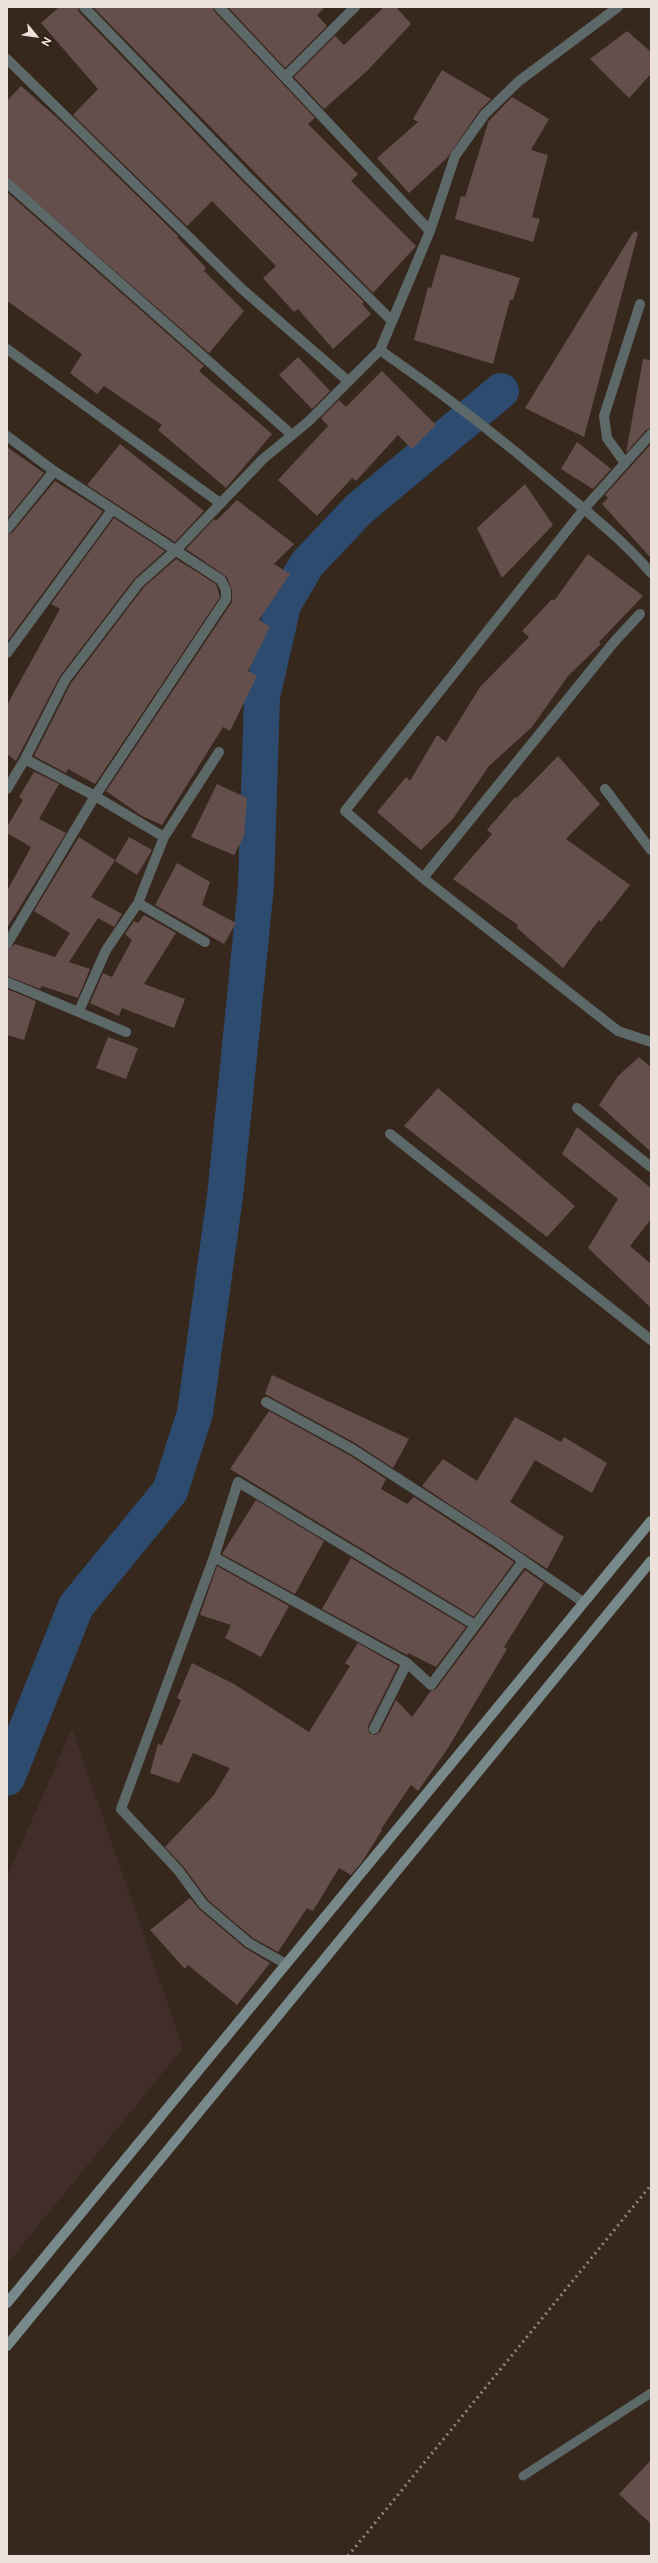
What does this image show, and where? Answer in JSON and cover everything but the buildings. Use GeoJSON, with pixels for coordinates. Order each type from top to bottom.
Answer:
{"type":"FeatureCollection","features":[{"type":"Feature","properties":{"kind":"street"},"geometry":{"type":"LineString","coordinates":[[84,7],[246,175],[392,321]]}},
{"type":"Feature","properties":{"kind":"street"},"geometry":{"type":"LineString","coordinates":[[219,7],[430,232]]}},
{"type":"Feature","properties":{"kind":"street"},"geometry":{"type":"LineString","coordinates":[[7,789],[25,759],[65,680],[139,583],[175,551],[263,459],[292,435],[380,350],[430,232],[455,156],[485,114],[519,81],[618,7]]}},
{"type":"Feature","properties":{"kind":"street"},"geometry":{"type":"LineString","coordinates":[[285,77],[352,8]]}},
{"type":"Feature","properties":{"kind":"street"},"geometry":{"type":"LineString","coordinates":[[7,59],[242,289],[348,381]]}},
{"type":"Feature","properties":{"kind":"street"},"geometry":{"type":"LineString","coordinates":[[7,183],[292,435]]}},
{"type":"Feature","properties":{"kind":"street"},"geometry":{"type":"LineString","coordinates":[[625,463],[607,438],[604,416],[640,304]]}},
{"type":"Feature","properties":{"kind":"street"},"geometry":{"type":"LineString","coordinates":[[7,349],[220,503]]}},
{"type":"Feature","properties":{"kind":"street"},"geometry":{"type":"LineString","coordinates":[[380,350],[435,388],[522,456],[628,546],[651,573]]}},
{"type":"Feature","properties":{"kind":"street"},"geometry":{"type":"LineString","coordinates":[[651,434],[584,509],[345,811],[423,878],[618,1031],[651,1042]]}},
{"type":"Feature","properties":{"kind":"street"},"geometry":{"type":"LineString","coordinates":[[7,436],[54,471],[221,580],[226,590],[226,599],[95,796],[7,944]]}},
{"type":"Feature","properties":{"kind":"street"},"geometry":{"type":"LineString","coordinates":[[7,529],[54,471]]}},
{"type":"Feature","properties":{"kind":"street"},"geometry":{"type":"LineString","coordinates":[[7,653],[112,510]]}},
{"type":"Feature","properties":{"kind":"street"},"geometry":{"type":"LineString","coordinates":[[423,878],[614,642],[640,614]]}},
{"type":"Feature","properties":{"kind":"street"},"geometry":{"type":"LineString","coordinates":[[79,1011],[106,950],[138,903],[164,837],[219,752]]}},
{"type":"Feature","properties":{"kind":"street"},"geometry":{"type":"LineString","coordinates":[[25,759],[95,796],[164,837]]}},
{"type":"Feature","properties":{"kind":"street"},"geometry":{"type":"LineString","coordinates":[[605,789],[651,850]]}},
{"type":"Feature","properties":{"kind":"street"},"geometry":{"type":"LineString","coordinates":[[138,903],[205,942]]}},
{"type":"Feature","properties":{"kind":"street"},"geometry":{"type":"LineString","coordinates":[[7,982],[126,1032]]}},
{"type":"Feature","properties":{"kind":"street"},"geometry":{"type":"LineString","coordinates":[[577,1108],[651,1167]]}},
{"type":"Feature","properties":{"kind":"street"},"geometry":{"type":"LineString","coordinates":[[390,1134],[651,1340]]}},
{"type":"Feature","properties":{"kind":"street"},"geometry":{"type":"LineString","coordinates":[[266,1402],[352,1449],[584,1602]]}},
{"type":"Feature","properties":{"kind":"street"},"geometry":{"type":"LineString","coordinates":[[286,1964],[249,1943],[203,1904],[178,1870],[121,1809],[214,1557],[238,1482],[476,1625]]}},
{"type":"Feature","properties":{"kind":"street"},"geometry":{"type":"LineString","coordinates":[[7,2302],[651,1520]]}},
{"type":"Feature","properties":{"kind":"street"},"geometry":{"type":"LineString","coordinates":[[214,1557],[407,1663],[431,1685],[523,1561]]}},
{"type":"Feature","properties":{"kind":"street"},"geometry":{"type":"LineString","coordinates":[[7,2346],[651,1561]]}},
{"type":"Feature","properties":{"kind":"street"},"geometry":{"type":"LineString","coordinates":[[374,1729],[407,1663]]}},
{"type":"Feature","properties":{"kind":"lane"},"geometry":{"type":"LineString","coordinates":[[523,2476],[651,2394]]}},
{"type":"Feature","properties":{"kind":"shaded area"},"geometry":{"type":"Polygon","coordinates":[[[72,1728],[183,2048],[7,2264],[7,1877],[72,1728]]]}},
{"type":"Feature","properties":{"kind":"waterway"},"geometry":{"type":"LineString","coordinates":[[7,1778],[76,1606],[170,1491],[195,1413],[225,1196],[256,886],[262,697],[283,605],[307,564],[359,509],[501,391]]}},
{"type":"Feature","properties":{"kind":"railway"},"geometry":{"type":"LineString","coordinates":[[348,2556],[651,2185]]}}]}
